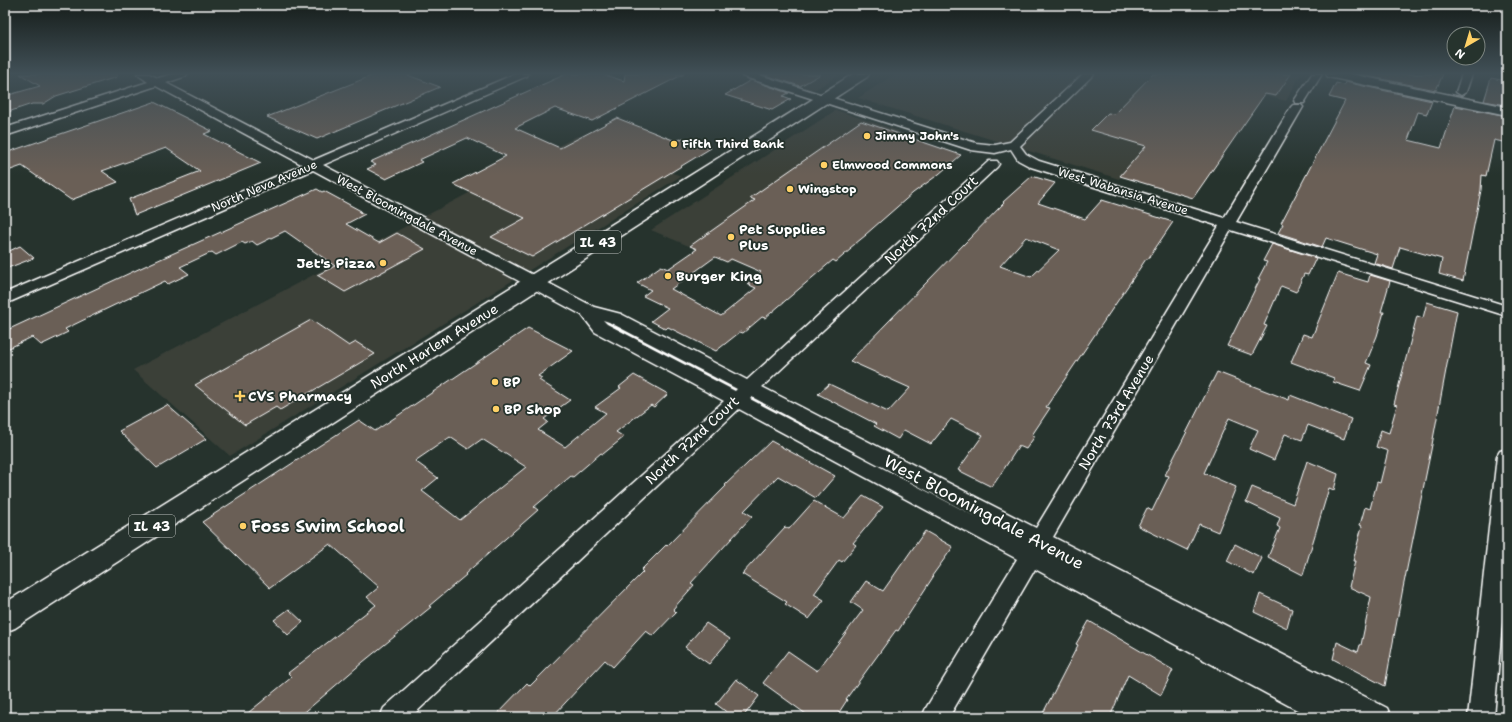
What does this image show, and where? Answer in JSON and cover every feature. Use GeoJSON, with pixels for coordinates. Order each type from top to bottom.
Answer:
{"type":"FeatureCollection","features":[{"type":"Feature","properties":{"kind":"main road","name":"North Harlem Avenue"},"geometry":{"type":"LineString","coordinates":[[5,619],[808,108]]}},
{"type":"Feature","properties":{"kind":"main road"},"geometry":{"type":"LineString","coordinates":[[1491,108],[1507,111]]}},
{"type":"Feature","properties":{"kind":"street"},"geometry":{"type":"LineString","coordinates":[[5,132],[79,108]]}},
{"type":"Feature","properties":{"kind":"street","name":"West Bloomingdale Avenue"},"geometry":{"type":"LineString","coordinates":[[205,108],[588,311],[601,328],[742,394],[1035,548],[1378,717]]}},
{"type":"Feature","properties":{"kind":"street","name":"North Neva Avenue"},"geometry":{"type":"LineString","coordinates":[[5,299],[445,108]]}},
{"type":"Feature","properties":{"kind":"street"},"geometry":{"type":"LineString","coordinates":[[853,108],[975,147],[995,148],[1014,145],[1053,108]]}},
{"type":"Feature","properties":{"kind":"street","name":"North 73rd Avenue"},"geometry":{"type":"LineString","coordinates":[[936,717],[1297,108]]}},
{"type":"Feature","properties":{"kind":"street","name":"West Wabansia Avenue"},"geometry":{"type":"LineString","coordinates":[[1014,145],[1022,157],[1035,164],[1507,311]]}},
{"type":"Feature","properties":{"kind":"street","name":"North 72nd Court"},"geometry":{"type":"LineString","coordinates":[[393,717],[992,164]]}},
{"type":"Feature","properties":{"kind":"street"},"geometry":{"type":"LineString","coordinates":[[1481,717],[1507,456]]}},
{"type":"Feature","properties":{"kind":"street","name":"West Bloomingdale Avenue"},"geometry":{"type":"LineString","coordinates":[[1035,548],[1335,717]]}},
{"type":"Feature","properties":{"kind":"shaded area"},"geometry":{"type":"Polygon","coordinates":[[[889,108],[1197,108],[1161,129],[1119,179],[889,108]]]}},
{"type":"Feature","properties":{"kind":"shaded area","name":"Elmwood Commons"},"geometry":{"type":"Polygon","coordinates":[[[836,110],[900,131],[729,263],[651,230],[836,110]]]}},
{"type":"Feature","properties":{"kind":"shaded area"},"geometry":{"type":"Polygon","coordinates":[[[577,136],[681,176],[230,456],[133,370],[577,136]]]}},
{"type":"Feature","properties":{"kind":"building"},"geometry":{"type":"Polygon","coordinates":[[[5,108],[21,108],[5,113],[5,108]]]}},
{"type":"Feature","properties":{"kind":"building"},"geometry":{"type":"Polygon","coordinates":[[[137,108],[165,108],[212,131],[204,134],[261,163],[135,215],[129,199],[200,171],[166,148],[102,171],[118,182],[71,200],[22,166],[5,172],[5,153],[137,108]]]}},
{"type":"Feature","properties":{"kind":"building"},"geometry":{"type":"Polygon","coordinates":[[[291,108],[391,108],[317,139],[267,117],[291,108]]]}},
{"type":"Feature","properties":{"kind":"building"},"geometry":{"type":"Polygon","coordinates":[[[491,108],[618,108],[592,121],[555,108],[515,128],[560,148],[617,118],[673,140],[683,138],[711,148],[532,257],[491,237],[525,218],[453,184],[506,156],[467,138],[419,160],[422,162],[386,179],[367,169],[376,165],[370,162],[491,108]]]}},
{"type":"Feature","properties":{"kind":"building"},"geometry":{"type":"Polygon","coordinates":[[[765,108],[776,108],[772,110],[765,108]]]}},
{"type":"Feature","properties":{"kind":"building"},"geometry":{"type":"Polygon","coordinates":[[[1120,108],[1256,108],[1193,198],[1120,176],[1146,146],[1091,130],[1108,113],[1114,114],[1120,108]]]}},
{"type":"Feature","properties":{"kind":"building"},"geometry":{"type":"Polygon","coordinates":[[[1341,108],[1429,108],[1427,114],[1418,112],[1408,140],[1441,148],[1454,108],[1464,108],[1507,116],[1507,143],[1494,140],[1486,176],[1482,175],[1481,190],[1463,281],[1439,274],[1442,259],[1400,247],[1393,269],[1374,263],[1377,254],[1326,238],[1322,247],[1278,233],[1283,224],[1281,223],[1341,108]]]}},
{"type":"Feature","properties":{"kind":"building"},"geometry":{"type":"Polygon","coordinates":[[[861,121],[961,155],[939,174],[913,193],[836,262],[833,260],[765,318],[762,317],[743,333],[740,332],[716,351],[668,327],[666,329],[651,321],[668,308],[643,296],[651,290],[637,283],[661,266],[668,269],[697,249],[690,246],[755,200],[750,198],[861,121]],[[715,257],[671,289],[721,316],[756,288],[747,284],[761,272],[731,259],[727,262],[715,257]]]}},
{"type":"Feature","properties":{"kind":"building"},"geometry":{"type":"Polygon","coordinates":[[[1032,176],[1055,183],[1038,203],[1085,219],[1102,200],[1173,222],[1148,259],[1146,259],[1046,407],[1050,408],[1032,435],[1035,436],[1026,449],[1019,446],[992,487],[958,470],[983,435],[951,419],[931,444],[904,430],[898,439],[874,426],[876,424],[818,394],[829,384],[888,412],[910,388],[850,361],[1004,203],[1003,202],[1032,176]],[[1026,237],[1000,266],[1031,277],[1059,250],[1026,237]]]}},
{"type":"Feature","properties":{"kind":"building"},"geometry":{"type":"Polygon","coordinates":[[[317,189],[322,192],[324,191],[365,214],[346,224],[379,243],[397,233],[425,249],[345,292],[317,275],[335,266],[285,231],[257,245],[252,241],[245,244],[242,242],[216,255],[212,252],[180,267],[189,274],[168,284],[165,281],[100,312],[65,329],[68,332],[41,345],[32,337],[5,350],[5,331],[317,189]]]}},
{"type":"Feature","properties":{"kind":"building"},"geometry":{"type":"Polygon","coordinates":[[[1272,244],[1316,258],[1308,275],[1304,274],[1296,292],[1281,286],[1264,325],[1267,326],[1252,355],[1227,346],[1260,279],[1258,279],[1267,262],[1263,261],[1272,244]]]}},
{"type":"Feature","properties":{"kind":"building"},"geometry":{"type":"Polygon","coordinates":[[[20,246],[34,258],[5,269],[5,253],[20,246]]]}},
{"type":"Feature","properties":{"kind":"building"},"geometry":{"type":"Polygon","coordinates":[[[1338,273],[1368,282],[1370,275],[1390,281],[1381,312],[1384,312],[1377,336],[1366,363],[1371,365],[1360,391],[1333,382],[1334,378],[1291,362],[1303,334],[1312,337],[1338,273]]]}},
{"type":"Feature","properties":{"kind":"building"},"geometry":{"type":"Polygon","coordinates":[[[1427,302],[1457,311],[1385,686],[1333,659],[1337,642],[1358,652],[1361,645],[1371,597],[1349,587],[1355,561],[1353,561],[1365,507],[1370,509],[1377,482],[1380,483],[1388,451],[1376,447],[1381,430],[1389,433],[1397,405],[1394,404],[1417,316],[1423,318],[1427,302]]]}},
{"type":"Feature","properties":{"kind":"building","name":"CVS Pharmacy"},"geometry":{"type":"Polygon","coordinates":[[[311,320],[349,346],[356,342],[375,354],[280,410],[276,407],[245,425],[195,385],[311,320]]]}},
{"type":"Feature","properties":{"kind":"building"},"geometry":{"type":"Polygon","coordinates":[[[528,328],[573,351],[538,376],[542,378],[539,380],[570,400],[544,419],[548,422],[538,430],[565,447],[606,413],[595,407],[621,388],[619,387],[634,375],[668,394],[654,407],[651,405],[616,432],[624,437],[603,454],[601,453],[573,477],[571,476],[534,507],[538,510],[429,606],[431,607],[363,662],[299,717],[243,717],[292,677],[288,673],[376,605],[367,597],[379,587],[330,544],[270,588],[202,522],[359,420],[375,431],[528,328]],[[450,437],[415,461],[438,478],[422,491],[460,520],[526,467],[482,439],[468,449],[450,437]]]}},
{"type":"Feature","properties":{"kind":"building"},"geometry":{"type":"Polygon","coordinates":[[[1217,372],[1289,400],[1290,395],[1351,419],[1344,439],[1308,425],[1302,440],[1285,434],[1274,460],[1249,449],[1258,430],[1229,418],[1204,473],[1236,487],[1218,532],[1199,524],[1187,550],[1138,526],[1147,508],[1152,511],[1169,476],[1165,475],[1217,372]]]}},
{"type":"Feature","properties":{"kind":"building"},"geometry":{"type":"Polygon","coordinates":[[[167,405],[206,439],[157,468],[119,431],[167,405]]]}},
{"type":"Feature","properties":{"kind":"building"},"geometry":{"type":"Polygon","coordinates":[[[771,441],[835,476],[816,498],[778,476],[744,511],[752,516],[691,583],[694,585],[673,609],[676,612],[653,636],[646,631],[613,667],[605,660],[552,717],[494,717],[527,683],[530,686],[643,572],[641,570],[666,545],[667,546],[726,486],[725,485],[771,441]]]}},
{"type":"Feature","properties":{"kind":"building"},"geometry":{"type":"Polygon","coordinates":[[[1307,461],[1338,474],[1334,490],[1329,488],[1303,575],[1268,557],[1280,528],[1277,526],[1280,518],[1246,502],[1252,487],[1293,504],[1307,461]]]}},
{"type":"Feature","properties":{"kind":"building"},"geometry":{"type":"Polygon","coordinates":[[[863,496],[883,507],[853,543],[856,545],[842,562],[839,560],[814,594],[824,600],[809,619],[785,604],[787,602],[742,574],[785,527],[789,529],[814,501],[844,518],[863,496]]]}},
{"type":"Feature","properties":{"kind":"building"},"geometry":{"type":"Polygon","coordinates":[[[925,531],[953,547],[932,576],[933,577],[898,631],[896,630],[846,699],[847,700],[836,717],[810,717],[763,683],[788,651],[817,671],[863,610],[851,602],[866,581],[883,591],[925,531]]]}},
{"type":"Feature","properties":{"kind":"building"},"geometry":{"type":"Polygon","coordinates":[[[1235,544],[1262,558],[1254,575],[1227,561],[1235,544]]]}},
{"type":"Feature","properties":{"kind":"building"},"geometry":{"type":"Polygon","coordinates":[[[1260,594],[1292,609],[1287,628],[1254,612],[1260,594]]]}},
{"type":"Feature","properties":{"kind":"building"},"geometry":{"type":"Polygon","coordinates":[[[289,609],[303,622],[288,635],[274,620],[289,609]]]}},
{"type":"Feature","properties":{"kind":"building"},"geometry":{"type":"Polygon","coordinates":[[[1089,621],[1173,670],[1161,695],[1128,675],[1110,717],[1041,717],[1078,645],[1076,644],[1089,621]]]}},
{"type":"Feature","properties":{"kind":"building"},"geometry":{"type":"Polygon","coordinates":[[[706,623],[730,639],[709,664],[685,647],[706,623]]]}},
{"type":"Feature","properties":{"kind":"building"},"geometry":{"type":"Polygon","coordinates":[[[736,679],[759,696],[743,717],[733,717],[716,704],[736,679]]]}},
{"type":"Feature","properties":{"kind":"place","name":"Jimmy John's"},"geometry":{"type":"Point","coordinates":[867,136]}},
{"type":"Feature","properties":{"kind":"place","name":"Fifth Third Bank"},"geometry":{"type":"Point","coordinates":[674,144]}},
{"type":"Feature","properties":{"kind":"place","name":"Elmwood Commons"},"geometry":{"type":"Point","coordinates":[824,165]}},
{"type":"Feature","properties":{"kind":"place","name":"Wingstop"},"geometry":{"type":"Point","coordinates":[790,189]}},
{"type":"Feature","properties":{"kind":"place","name":"Pet Supplies Plus"},"geometry":{"type":"Point","coordinates":[731,237]}},
{"type":"Feature","properties":{"kind":"place","name":"Jet's Pizza"},"geometry":{"type":"Point","coordinates":[383,263]}},
{"type":"Feature","properties":{"kind":"place","name":"Burger King"},"geometry":{"type":"Point","coordinates":[668,276]}},
{"type":"Feature","properties":{"kind":"place","name":"BP"},"geometry":{"type":"Point","coordinates":[495,382]}},
{"type":"Feature","properties":{"kind":"place","name":"CVS Pharmacy"},"geometry":{"type":"Point","coordinates":[240,396]}},
{"type":"Feature","properties":{"kind":"place","name":"BP Shop"},"geometry":{"type":"Point","coordinates":[496,409]}},
{"type":"Feature","properties":{"kind":"place","name":"Foss Swim School"},"geometry":{"type":"Point","coordinates":[243,526]}}]}
